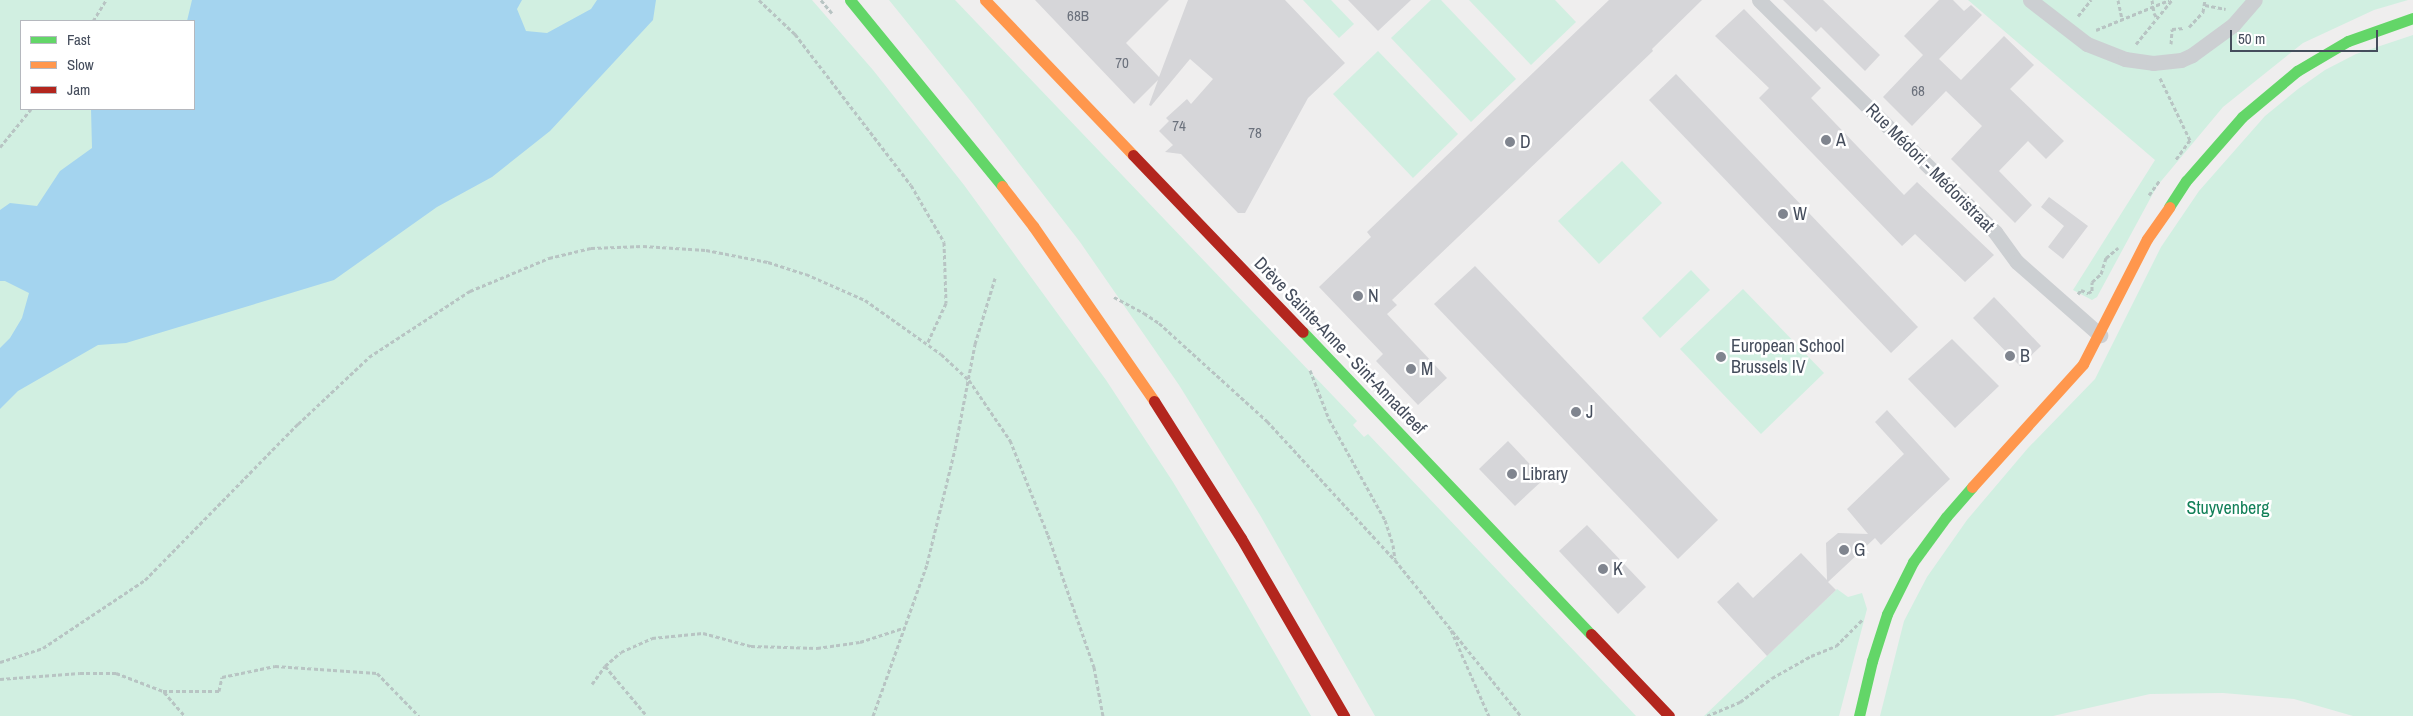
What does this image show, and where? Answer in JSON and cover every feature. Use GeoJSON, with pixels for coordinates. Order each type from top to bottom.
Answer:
{"type":"FeatureCollection","features":[{"type":"Feature","properties":{"kind":"street"},"geometry":{"type":"LineString","coordinates":[[850,0],[1033,226],[1121,350],[1242,538],[1344,716]]}},
{"type":"Feature","properties":{"kind":"street","name":"Drève Sainte-Anne - Sint-Annadreef"},"geometry":{"type":"LineString","coordinates":[[985,0],[1669,716]]}},
{"type":"Feature","properties":{"kind":"street","name":"Rue Médori - Médoristraat"},"geometry":{"type":"LineString","coordinates":[[1759,0],[1995,232],[2017,262],[2100,335]]}},
{"type":"Feature","properties":{"kind":"street"},"geometry":{"type":"LineString","coordinates":[[2030,0],[2076,38],[2098,49],[2125,58],[2154,63],[2181,60],[2192,55],[2233,25],[2255,0]]}},
{"type":"Feature","properties":{"kind":"street"},"geometry":{"type":"LineString","coordinates":[[1859,716],[1872,661],[1887,614],[1913,562],[1946,517],[1982,474],[2078,371],[2100,335],[2120,290],[2159,219],[2204,159],[2242,117],[2275,88],[2316,58],[2361,36],[2413,18]]}},
{"type":"Feature","properties":{"kind":"path"},"geometry":{"type":"LineString","coordinates":[[95,20],[106,0]]}},
{"type":"Feature","properties":{"kind":"path"},"geometry":{"type":"LineString","coordinates":[[759,0],[795,34],[911,185],[944,242],[946,303],[927,344]]}},
{"type":"Feature","properties":{"kind":"path"},"geometry":{"type":"LineString","coordinates":[[2118,0],[2122,19]]}},
{"type":"Feature","properties":{"kind":"path"},"geometry":{"type":"LineString","coordinates":[[2152,0],[2152,7],[2157,18]]}},
{"type":"Feature","properties":{"kind":"path"},"geometry":{"type":"LineString","coordinates":[[2076,38],[2171,0]]}},
{"type":"Feature","properties":{"kind":"path"},"geometry":{"type":"LineString","coordinates":[[2125,58],[2171,0]]}},
{"type":"Feature","properties":{"kind":"path"},"geometry":{"type":"LineString","coordinates":[[2172,29],[2187,28],[2203,12],[2205,0]]}},
{"type":"Feature","properties":{"kind":"path"},"geometry":{"type":"LineString","coordinates":[[2154,63],[2190,140],[2172,164]]}},
{"type":"Feature","properties":{"kind":"path"},"geometry":{"type":"LineString","coordinates":[[0,147],[30,110]]}},
{"type":"Feature","properties":{"kind":"path"},"geometry":{"type":"LineString","coordinates":[[2148,197],[2163,176]]}},
{"type":"Feature","properties":{"kind":"path"},"geometry":{"type":"LineString","coordinates":[[2084,292],[2092,291],[2092,282],[2101,274],[2106,258],[2124,240]]}},
{"type":"Feature","properties":{"kind":"path"},"geometry":{"type":"LineString","coordinates":[[0,662],[44,648],[145,580],[298,424],[369,357],[470,291],[549,258],[591,248],[643,246],[706,250],[768,262],[806,274],[865,300],[927,344],[969,380],[1010,440],[1048,535],[1094,667],[1103,716]]}},
{"type":"Feature","properties":{"kind":"path"},"geometry":{"type":"LineString","coordinates":[[873,716],[928,564],[969,380],[975,344],[995,278]]}},
{"type":"Feature","properties":{"kind":"path"},"geometry":{"type":"LineString","coordinates":[[1114,297],[1144,313],[1159,324],[1251,406],[1395,560],[1521,716]]}},
{"type":"Feature","properties":{"kind":"path"},"geometry":{"type":"LineString","coordinates":[[1309,367],[1328,419],[1385,520],[1394,545],[1395,560]]}},
{"type":"Feature","properties":{"kind":"path"},"geometry":{"type":"LineString","coordinates":[[1707,716],[1740,702],[1772,678],[1811,656],[1836,646],[1865,617]]}},
{"type":"Feature","properties":{"kind":"path"},"geometry":{"type":"LineString","coordinates":[[1449,625],[1489,716]]}},
{"type":"Feature","properties":{"kind":"path"},"geometry":{"type":"LineString","coordinates":[[592,684],[605,666],[621,652],[652,638],[703,633],[751,646],[817,648],[860,642],[906,627]]}},
{"type":"Feature","properties":{"kind":"path"},"geometry":{"type":"LineString","coordinates":[[0,679],[80,672],[116,673],[163,691],[219,690],[222,677],[275,666],[377,673],[419,716]]}},
{"type":"Feature","properties":{"kind":"path"},"geometry":{"type":"LineString","coordinates":[[605,666],[647,716]]}},
{"type":"Feature","properties":{"kind":"path"},"geometry":{"type":"LineString","coordinates":[[163,691],[185,716]]}},
{"type":"Feature","properties":{"kind":"green space"},"geometry":{"type":"Polygon","coordinates":[[[0,0],[812,0],[873,70],[964,185],[1106,380],[1173,482],[1311,716],[0,716],[0,0]]]}},
{"type":"Feature","properties":{"kind":"green space"},"geometry":{"type":"Polygon","coordinates":[[[889,0],[955,0],[1357,421],[1353,425],[1364,437],[1368,434],[1636,716],[1375,716],[1260,515],[1179,385],[1080,242],[973,104],[889,0]]]}},
{"type":"Feature","properties":{"kind":"green space"},"geometry":{"type":"Polygon","coordinates":[[[1303,0],[1331,0],[1354,24],[1339,38],[1303,0]]]}},
{"type":"Feature","properties":{"kind":"green space"},"geometry":{"type":"Polygon","coordinates":[[[1431,0],[1441,0],[1516,79],[1471,122],[1391,38],[1431,0]]]}},
{"type":"Feature","properties":{"kind":"green space"},"geometry":{"type":"Polygon","coordinates":[[[1469,0],[1555,0],[1576,22],[1531,65],[1469,0]]]}},
{"type":"Feature","properties":{"kind":"green space"},"geometry":{"type":"Polygon","coordinates":[[[1968,0],[2408,0],[2374,10],[2303,43],[2223,107],[2157,186],[2097,297],[2092,300],[2073,290],[2155,160],[1968,0]]]}},
{"type":"Feature","properties":{"kind":"green space","name":"Stuyvenberg"},"geometry":{"type":"Polygon","coordinates":[[[2413,35],[2413,716],[2353,716],[2294,699],[2223,693],[2150,694],[2053,716],[1880,716],[1904,621],[1927,577],[1967,520],[2028,448],[2095,379],[2161,247],[2199,191],[2265,116],[2298,89],[2325,70],[2356,54],[2413,35]]]}},
{"type":"Feature","properties":{"kind":"green space"},"geometry":{"type":"Polygon","coordinates":[[[1378,51],[1458,134],[1413,178],[1333,94],[1378,51]]]}},
{"type":"Feature","properties":{"kind":"green space"},"geometry":{"type":"Polygon","coordinates":[[[1622,161],[1662,203],[1599,264],[1558,221],[1622,161]]]}},
{"type":"Feature","properties":{"kind":"green space"},"geometry":{"type":"Polygon","coordinates":[[[1691,270],[1710,290],[1660,338],[1642,318],[1691,270]]]}},
{"type":"Feature","properties":{"kind":"green space"},"geometry":{"type":"Polygon","coordinates":[[[1743,289],[1824,373],[1761,434],[1680,349],[1743,289]]]}},
{"type":"Feature","properties":{"kind":"green space"},"geometry":{"type":"Polygon","coordinates":[[[1837,589],[1848,597],[1862,593],[1867,609],[1839,716],[1704,716],[1837,589]]]}},
{"type":"Feature","properties":{"kind":"water"},"geometry":{"type":"Polygon","coordinates":[[[192,0],[522,0],[517,9],[526,31],[547,33],[591,9],[597,0],[656,0],[653,20],[550,131],[492,177],[437,207],[334,280],[126,343],[98,345],[18,391],[0,409],[0,348],[10,338],[22,318],[29,293],[5,281],[0,281],[0,210],[10,203],[37,206],[60,171],[92,148],[91,110],[195,110],[195,20],[187,20],[192,0]]]}},
{"type":"Feature","properties":{"kind":"building"},"geometry":{"type":"Polygon","coordinates":[[[1035,0],[1169,0],[1126,43],[1159,77],[1188,0],[1285,0],[1345,63],[1308,98],[1245,213],[1238,213],[1181,154],[1165,152],[1173,145],[1159,131],[1169,121],[1166,118],[1187,99],[1191,104],[1213,79],[1190,59],[1151,106],[1149,105],[1158,80],[1134,104],[1035,0]]]}},
{"type":"Feature","properties":{"kind":"building"},"geometry":{"type":"Polygon","coordinates":[[[1348,0],[1411,0],[1378,31],[1348,0]]]}},
{"type":"Feature","properties":{"kind":"building","name":"D"},"geometry":{"type":"Polygon","coordinates":[[[1609,0],[1702,0],[1652,49],[1653,51],[1392,300],[1397,305],[1387,314],[1447,378],[1418,405],[1376,361],[1383,354],[1319,287],[1371,237],[1367,232],[1609,0]]]}},
{"type":"Feature","properties":{"kind":"building"},"geometry":{"type":"Polygon","coordinates":[[[1783,0],[1823,0],[1880,55],[1865,71],[1821,27],[1816,32],[1783,0]]]}},
{"type":"Feature","properties":{"kind":"building"},"geometry":{"type":"Polygon","coordinates":[[[1939,0],[1953,0],[1964,11],[1971,5],[1982,15],[1939,59],[1961,80],[2004,36],[2034,65],[2010,89],[2064,141],[2046,159],[2028,141],[1999,171],[2032,205],[2015,223],[1951,159],[1982,126],[1946,91],[1912,126],[1883,97],[1923,55],[1904,36],[1939,0]]]}},
{"type":"Feature","properties":{"kind":"building","name":"A"},"geometry":{"type":"Polygon","coordinates":[[[1744,9],[1821,88],[1811,98],[1904,195],[1917,182],[1994,255],[1965,282],[1915,234],[1902,246],[1759,98],[1769,88],[1715,36],[1744,9]]]}},
{"type":"Feature","properties":{"kind":"building","name":"W"},"geometry":{"type":"Polygon","coordinates":[[[1676,74],[1918,327],[1891,353],[1649,100],[1676,74]]]}},
{"type":"Feature","properties":{"kind":"building"},"geometry":{"type":"Polygon","coordinates":[[[2049,197],[2088,226],[2063,259],[2048,247],[2064,226],[2041,207],[2049,197]]]}},
{"type":"Feature","properties":{"kind":"building","name":"J"},"geometry":{"type":"Polygon","coordinates":[[[1475,266],[1718,520],[1678,559],[1434,304],[1475,266]]]}},
{"type":"Feature","properties":{"kind":"building"},"geometry":{"type":"Polygon","coordinates":[[[1994,297],[2041,346],[2020,366],[1973,318],[1994,297]]]}},
{"type":"Feature","properties":{"kind":"building"},"geometry":{"type":"Polygon","coordinates":[[[1952,339],[1999,386],[1955,428],[1908,379],[1952,339]]]}},
{"type":"Feature","properties":{"kind":"building","name":"G"},"geometry":{"type":"Polygon","coordinates":[[[1887,410],[1950,479],[1881,545],[1875,538],[1828,582],[1836,590],[1767,656],[1717,602],[1738,582],[1753,598],[1801,553],[1827,580],[1826,543],[1838,533],[1868,534],[1847,509],[1904,454],[1875,422],[1887,410]]]}},
{"type":"Feature","properties":{"kind":"building","name":"Library"},"geometry":{"type":"Polygon","coordinates":[[[1508,441],[1544,479],[1515,506],[1479,469],[1508,441]]]}},
{"type":"Feature","properties":{"kind":"building","name":"K"},"geometry":{"type":"Polygon","coordinates":[[[1587,525],[1646,587],[1618,614],[1559,551],[1587,525]]]}},
{"type":"Feature","properties":{"kind":"traffic: fast"},"geometry":{"type":"LineString","coordinates":[[850,0],[1002,186]]}},
{"type":"Feature","properties":{"kind":"traffic: fast"},"geometry":{"type":"LineString","coordinates":[[2169,207],[2186,181],[2242,117],[2297,71],[2348,41],[2413,18]]}},
{"type":"Feature","properties":{"kind":"traffic: fast"},"geometry":{"type":"LineString","coordinates":[[1303,332],[1591,634]]}},
{"type":"Feature","properties":{"kind":"traffic: fast"},"geometry":{"type":"LineString","coordinates":[[1859,716],[1872,661],[1887,614],[1913,562],[1946,517],[1972,487]]}},
{"type":"Feature","properties":{"kind":"traffic: slow"},"geometry":{"type":"LineString","coordinates":[[985,0],[1133,155]]}},
{"type":"Feature","properties":{"kind":"traffic: slow"},"geometry":{"type":"LineString","coordinates":[[1002,186],[1033,226],[1154,401]]}},
{"type":"Feature","properties":{"kind":"traffic: slow"},"geometry":{"type":"LineString","coordinates":[[1972,487],[2083,364],[2147,239],[2169,207]]}},
{"type":"Feature","properties":{"kind":"traffic: jam"},"geometry":{"type":"LineString","coordinates":[[1133,155],[1303,332]]}},
{"type":"Feature","properties":{"kind":"traffic: jam"},"geometry":{"type":"LineString","coordinates":[[1154,401],[1241,538],[1344,716]]}},
{"type":"Feature","properties":{"kind":"traffic: jam"},"geometry":{"type":"LineString","coordinates":[[1591,634],[1669,716]]}},
{"type":"Feature","properties":{"kind":"place","name":"A"},"geometry":{"type":"Point","coordinates":[1826,140]}},
{"type":"Feature","properties":{"kind":"place","name":"D"},"geometry":{"type":"Point","coordinates":[1510,142]}},
{"type":"Feature","properties":{"kind":"place","name":"W"},"geometry":{"type":"Point","coordinates":[1783,214]}},
{"type":"Feature","properties":{"kind":"place","name":"N"},"geometry":{"type":"Point","coordinates":[1358,296]}},
{"type":"Feature","properties":{"kind":"place","name":"B"},"geometry":{"type":"Point","coordinates":[2010,356]}},
{"type":"Feature","properties":{"kind":"place","name":"European School Brussels IV"},"geometry":{"type":"Point","coordinates":[1721,357]}},
{"type":"Feature","properties":{"kind":"place","name":"M"},"geometry":{"type":"Point","coordinates":[1411,369]}},
{"type":"Feature","properties":{"kind":"place","name":"J"},"geometry":{"type":"Point","coordinates":[1576,412]}},
{"type":"Feature","properties":{"kind":"place","name":"Library"},"geometry":{"type":"Point","coordinates":[1512,474]}},
{"type":"Feature","properties":{"kind":"place","name":"G"},"geometry":{"type":"Point","coordinates":[1844,550]}},
{"type":"Feature","properties":{"kind":"place","name":"K"},"geometry":{"type":"Point","coordinates":[1603,569]}}]}
